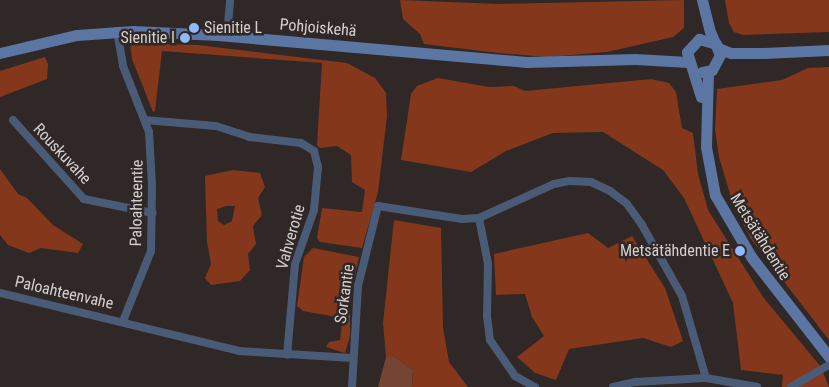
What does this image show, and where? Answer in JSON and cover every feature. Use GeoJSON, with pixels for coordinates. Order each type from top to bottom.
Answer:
{"type":"FeatureCollection","features":[{"type":"Feature","properties":{"kind":"main road"},"geometry":{"type":"LineString","coordinates":[[702,0],[701,27],[688,52],[690,65],[712,69],[764,53]]}},
{"type":"Feature","properties":{"kind":"main road"},"geometry":{"type":"LineString","coordinates":[[702,0],[720,55],[712,69]]}},
{"type":"Feature","properties":{"kind":"main road","name":"Pohjoiskehä"},"geometry":{"type":"LineString","coordinates":[[0,53],[61,37],[117,31],[228,36],[527,62],[635,59],[690,65]]}},
{"type":"Feature","properties":{"kind":"main road"},"geometry":{"type":"LineString","coordinates":[[693,44],[705,39],[731,53],[829,50]]}},
{"type":"Feature","properties":{"kind":"main road","name":"Pohjoiskehä"},"geometry":{"type":"LineString","coordinates":[[635,59],[693,44]]}},
{"type":"Feature","properties":{"kind":"main road","name":"Metsätähdentie"},"geometry":{"type":"LineString","coordinates":[[690,65],[705,116],[710,175],[720,206],[782,302],[829,357]]}},
{"type":"Feature","properties":{"kind":"main road","name":"Metsätähdentie"},"geometry":{"type":"LineString","coordinates":[[705,116],[712,69]]}},
{"type":"Feature","properties":{"kind":"street"},"geometry":{"type":"LineString","coordinates":[[228,36],[230,0]]}},
{"type":"Feature","properties":{"kind":"street","name":"Paloahteentie"},"geometry":{"type":"LineString","coordinates":[[117,31],[123,66],[145,120],[152,143],[151,251],[123,321]]}},
{"type":"Feature","properties":{"kind":"street","name":"Rouskuvahe"},"geometry":{"type":"LineString","coordinates":[[13,120],[84,199],[152,213]]}},
{"type":"Feature","properties":{"kind":"street","name":"Vahverotie"},"geometry":{"type":"LineString","coordinates":[[145,120],[216,126],[249,137],[301,143],[314,151],[318,167],[314,210],[296,260],[287,355]]}},
{"type":"Feature","properties":{"kind":"street"},"geometry":{"type":"LineString","coordinates":[[534,387],[515,376],[490,340],[487,316],[488,264],[480,218],[554,184],[591,182],[610,191],[627,204],[674,279],[694,332],[706,378]]}},
{"type":"Feature","properties":{"kind":"street","name":"Sorkantie"},"geometry":{"type":"LineString","coordinates":[[352,387],[358,286],[378,206],[462,219],[480,218]]}},
{"type":"Feature","properties":{"kind":"street","name":"Paloahteenvahe"},"geometry":{"type":"LineString","coordinates":[[0,293],[123,321]]}},
{"type":"Feature","properties":{"kind":"street"},"geometry":{"type":"LineString","coordinates":[[123,321],[217,347],[287,355],[353,358]]}},
{"type":"Feature","properties":{"kind":"street"},"geometry":{"type":"LineString","coordinates":[[791,387],[829,365]]}},
{"type":"Feature","properties":{"kind":"street"},"geometry":{"type":"LineString","coordinates":[[613,387],[643,381],[706,378],[757,387]]}},
{"type":"Feature","properties":{"kind":"shaded area"},"geometry":{"type":"Polygon","coordinates":[[[400,0],[499,4],[684,0],[684,28],[673,37],[607,52],[548,57],[498,53],[424,44],[420,34],[403,19],[400,0]]]}},
{"type":"Feature","properties":{"kind":"shaded area"},"geometry":{"type":"Polygon","coordinates":[[[725,0],[829,0],[829,32],[743,35],[734,32],[729,23],[725,0]]]}},
{"type":"Feature","properties":{"kind":"shaded area"},"geometry":{"type":"Polygon","coordinates":[[[130,43],[198,45],[347,63],[375,78],[386,93],[387,116],[378,192],[362,248],[320,242],[317,238],[322,208],[362,212],[365,190],[352,182],[351,155],[337,146],[320,148],[317,145],[322,63],[162,51],[155,111],[153,112],[132,59],[130,43]]]}},
{"type":"Feature","properties":{"kind":"shaded area"},"geometry":{"type":"Polygon","coordinates":[[[45,57],[48,64],[47,79],[0,97],[0,71],[45,57]]]}},
{"type":"Feature","properties":{"kind":"shaded area"},"geometry":{"type":"Polygon","coordinates":[[[829,67],[829,340],[751,239],[733,204],[719,157],[715,129],[717,89],[782,80],[808,68],[829,67]]]}},
{"type":"Feature","properties":{"kind":"shaded area"},"geometry":{"type":"Polygon","coordinates":[[[438,78],[489,87],[514,86],[525,91],[651,79],[669,83],[676,92],[682,128],[693,133],[698,174],[708,210],[763,297],[821,367],[829,387],[782,387],[783,375],[741,370],[733,303],[684,198],[663,170],[603,132],[553,133],[506,151],[471,172],[401,160],[411,94],[417,86],[438,78]]]}},
{"type":"Feature","properties":{"kind":"shaded area"},"geometry":{"type":"Polygon","coordinates":[[[0,169],[18,194],[27,198],[53,225],[83,244],[78,253],[41,248],[29,253],[8,245],[0,235],[0,169]]]}},
{"type":"Feature","properties":{"kind":"shaded area"},"geometry":{"type":"Polygon","coordinates":[[[233,170],[260,173],[265,187],[258,198],[262,215],[253,226],[256,244],[248,254],[250,270],[240,281],[211,285],[205,278],[211,264],[207,242],[205,176],[233,170]],[[235,206],[217,209],[218,221],[224,225],[232,221],[235,206]]]}},
{"type":"Feature","properties":{"kind":"shaded area"},"geometry":{"type":"Polygon","coordinates":[[[394,220],[441,228],[443,327],[449,362],[468,387],[412,387],[413,370],[395,357],[386,357],[383,323],[394,220]]]}},
{"type":"Feature","properties":{"kind":"shaded area"},"geometry":{"type":"Polygon","coordinates":[[[588,233],[608,248],[632,236],[665,288],[683,341],[671,347],[643,338],[569,349],[556,380],[535,373],[517,357],[544,336],[532,317],[525,294],[496,295],[494,254],[588,233]]]}},
{"type":"Feature","properties":{"kind":"shaded area"},"geometry":{"type":"Polygon","coordinates":[[[313,248],[359,257],[350,299],[350,336],[345,353],[326,347],[329,342],[340,340],[342,323],[337,317],[303,311],[297,306],[304,257],[313,248]]]}},
{"type":"Feature","properties":{"kind":"shaded area"},"geometry":{"type":"Polygon","coordinates":[[[386,357],[395,357],[413,370],[412,387],[378,387],[386,357]]]}},
{"type":"Feature","properties":{"kind":"place","name":"Sienitie L"},"geometry":{"type":"Point","coordinates":[194,28]}},
{"type":"Feature","properties":{"kind":"place","name":"Sienitie I"},"geometry":{"type":"Point","coordinates":[185,38]}},
{"type":"Feature","properties":{"kind":"place","name":"Metsätähdentie E"},"geometry":{"type":"Point","coordinates":[740,251]}}]}
